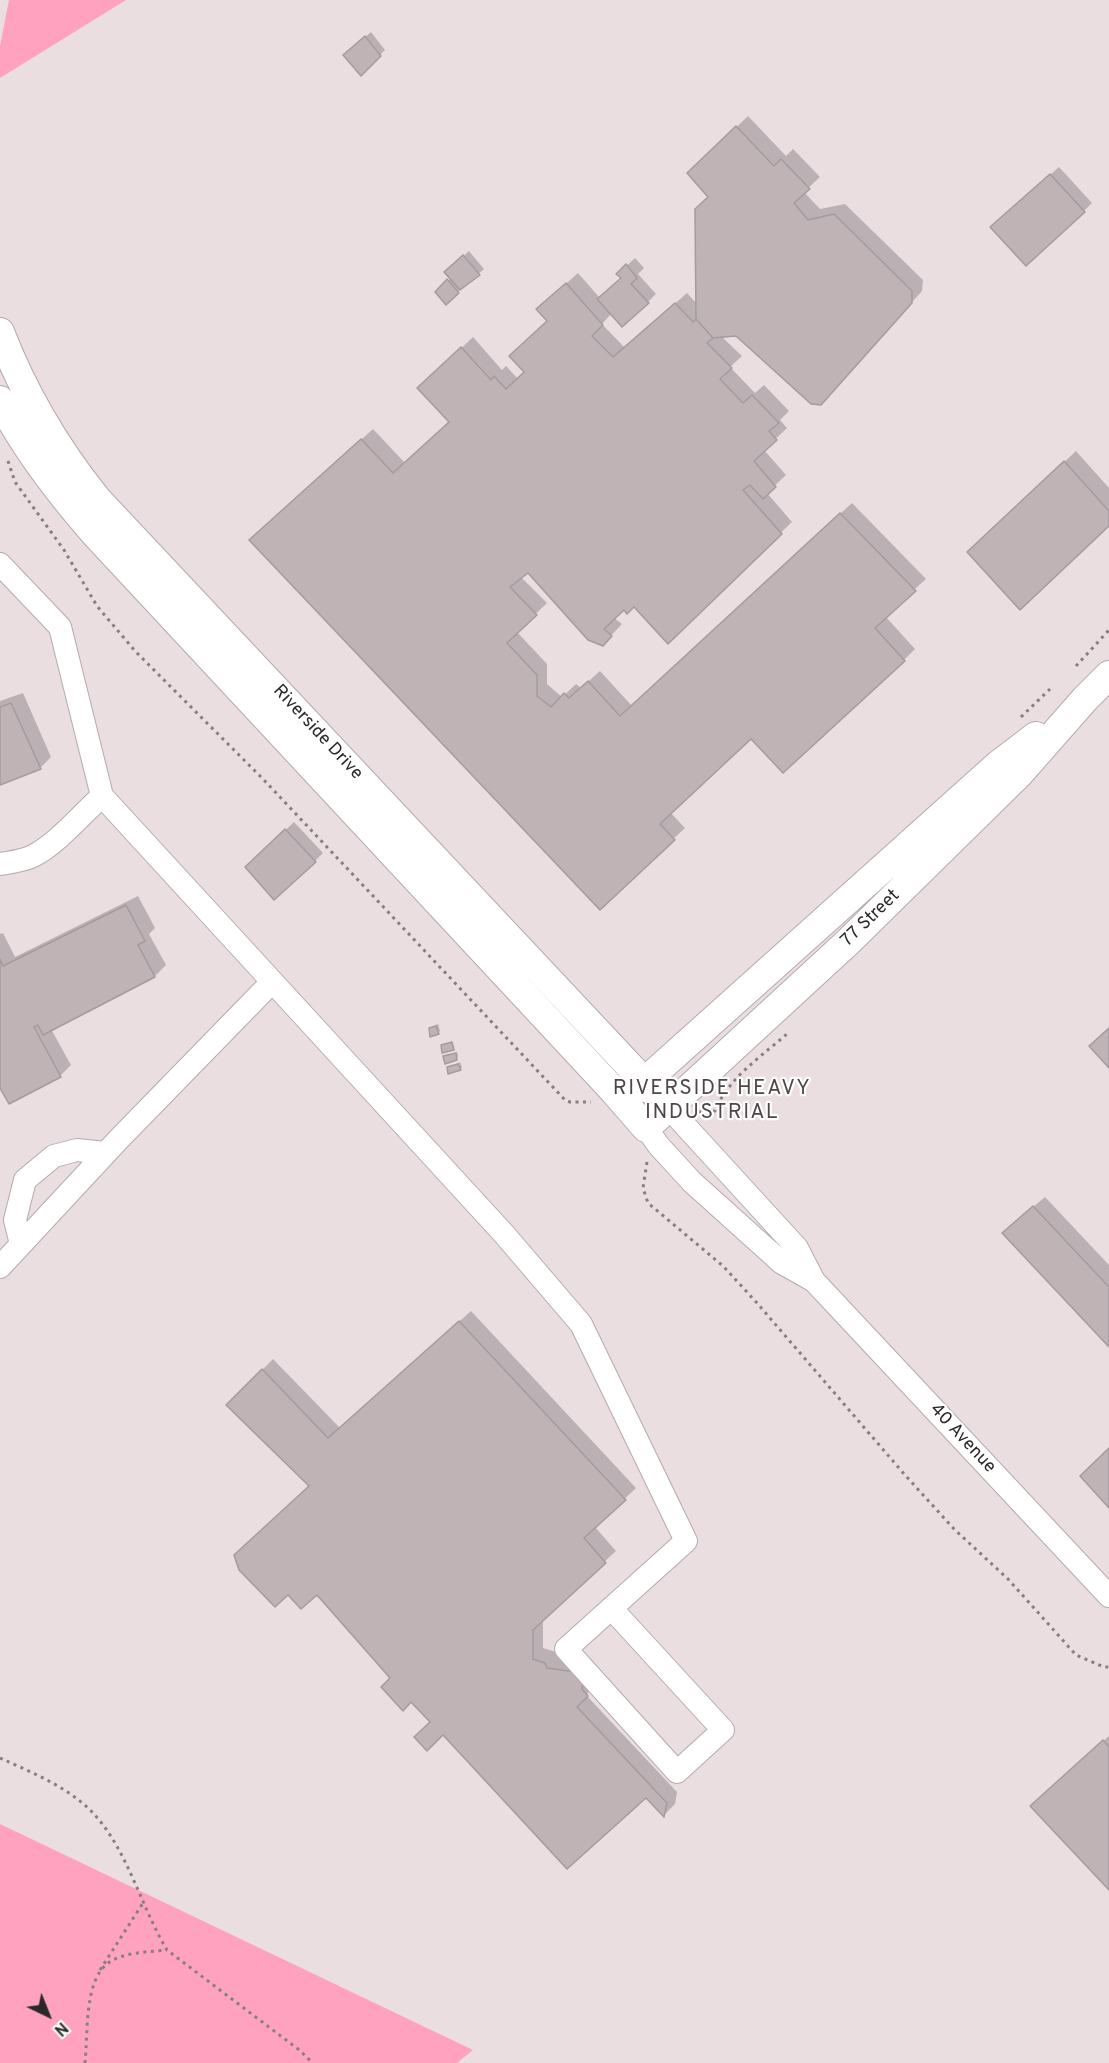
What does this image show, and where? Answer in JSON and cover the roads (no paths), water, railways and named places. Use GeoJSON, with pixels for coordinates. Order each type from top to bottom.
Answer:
{"type":"FeatureCollection","features":[{"type":"Feature","properties":{"kind":"main road","name":"Riverside Drive"},"geometry":{"type":"LineString","coordinates":[[0,332],[6,368],[32,403],[73,468],[97,499],[645,1082],[683,1110]]}},
{"type":"Feature","properties":{"kind":"main road","name":"Riverside Drive"},"geometry":{"type":"LineString","coordinates":[[0,400],[49,477],[90,528],[612,1101]]}},
{"type":"Feature","properties":{"kind":"main road","name":"77 Street"},"geometry":{"type":"LineString","coordinates":[[646,1128],[683,1110],[848,942],[1019,774],[1109,675]]}},
{"type":"Feature","properties":{"kind":"main road","name":"77 Street"},"geometry":{"type":"LineString","coordinates":[[612,1101],[645,1082],[998,765],[1085,699]]}},
{"type":"Feature","properties":{"kind":"main road","name":"40 Avenue"},"geometry":{"type":"LineString","coordinates":[[612,1101],[646,1128]]}},
{"type":"Feature","properties":{"kind":"street"},"geometry":{"type":"LineString","coordinates":[[0,564],[60,627],[102,796],[504,1234],[581,1324],[686,1541],[610,1608],[566,1649],[677,1772],[723,1730],[610,1608]]}},
{"type":"Feature","properties":{"kind":"street"},"geometry":{"type":"LineString","coordinates":[[0,864],[31,857],[46,848],[102,796]]}},
{"type":"Feature","properties":{"kind":"street"},"geometry":{"type":"LineString","coordinates":[[0,1267],[105,1153],[272,982]]}},
{"type":"Feature","properties":{"kind":"street","name":"40 Avenue"},"geometry":{"type":"LineString","coordinates":[[683,1110],[797,1248],[814,1281],[1109,1596]]}},
{"type":"Feature","properties":{"kind":"street","name":"40 Avenue"},"geometry":{"type":"LineString","coordinates":[[646,1128],[692,1182],[782,1263],[814,1281]]}},
{"type":"Feature","properties":{"kind":"street"},"geometry":{"type":"LineString","coordinates":[[21,1244],[15,1220],[25,1180],[54,1156],[77,1150],[105,1153]]}},
{"type":"Feature","properties":{"kind":"district","name":"RIVERSIDE HEAVY INDUSTRIAL"},"geometry":{"type":"Point","coordinates":[712,1102]}}]}
